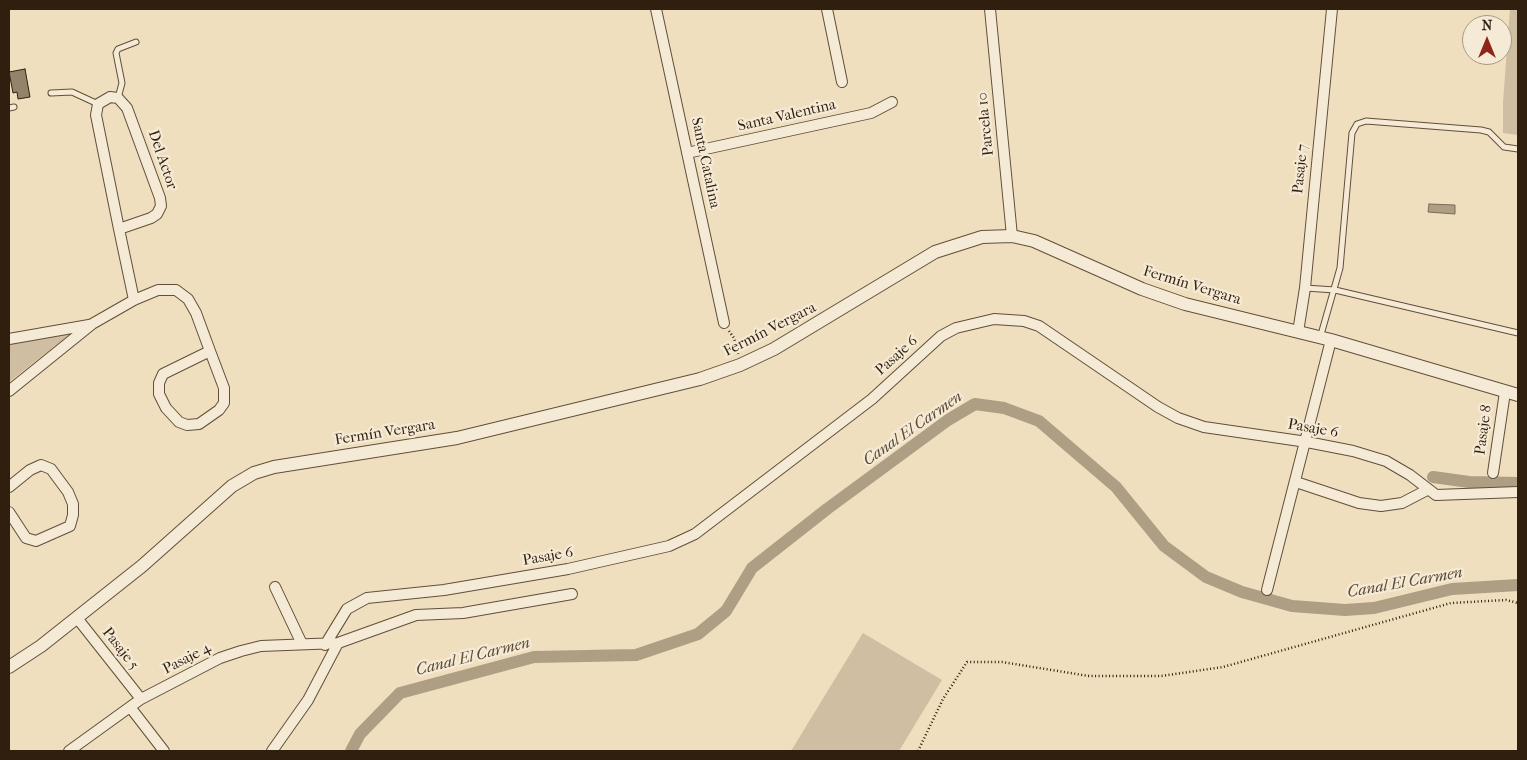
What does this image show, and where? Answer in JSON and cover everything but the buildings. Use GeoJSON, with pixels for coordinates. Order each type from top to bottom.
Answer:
{"type":"FeatureCollection","features":[{"type":"Feature","properties":{"kind":"street","name":"Santa Catalina"},"geometry":{"type":"LineString","coordinates":[[659,9],[687,153],[724,324]]}},
{"type":"Feature","properties":{"kind":"street"},"geometry":{"type":"LineString","coordinates":[[827,9],[842,82]]}},
{"type":"Feature","properties":{"kind":"street","name":"Parcela 10"},"geometry":{"type":"LineString","coordinates":[[990,9],[1012,236]]}},
{"type":"Feature","properties":{"kind":"street","name":"Pasaje 7"},"geometry":{"type":"LineString","coordinates":[[1298,332],[1332,9]]}},
{"type":"Feature","properties":{"kind":"street"},"geometry":{"type":"LineString","coordinates":[[118,98],[110,97],[98,104],[96,115],[134,300]]}},
{"type":"Feature","properties":{"kind":"street","name":"Del Actor"},"geometry":{"type":"LineString","coordinates":[[118,98],[127,108],[160,198],[161,206],[157,214],[151,218],[118,229]]}},
{"type":"Feature","properties":{"kind":"street","name":"Santa Valentina"},"geometry":{"type":"LineString","coordinates":[[687,153],[872,112],[892,102]]}},
{"type":"Feature","properties":{"kind":"street","name":"Fermín Vergara"},"geometry":{"type":"LineString","coordinates":[[9,667],[142,566],[232,486],[254,473],[274,467],[457,438],[676,386],[740,365],[815,326],[935,252],[982,237],[1012,236],[1044,244],[1142,289],[1185,304],[1326,339],[1518,396]]}},
{"type":"Feature","properties":{"kind":"street"},"geometry":{"type":"LineString","coordinates":[[9,391],[92,324],[134,300],[158,290],[176,290],[188,299],[196,313],[224,388],[224,404],[219,410],[199,424],[187,425],[179,422],[166,408],[158,394],[159,383],[163,374],[210,351]]}},
{"type":"Feature","properties":{"kind":"street","name":"Pasaje 6"},"geometry":{"type":"LineString","coordinates":[[325,645],[347,609],[367,598],[444,590],[568,569],[669,546],[695,534],[872,399],[941,336],[956,328],[994,319],[1024,320],[1039,326],[1158,407],[1178,418],[1204,426],[1307,442],[1386,461],[1410,475],[1427,490],[1436,495],[1518,492]]}},
{"type":"Feature","properties":{"kind":"street"},"geometry":{"type":"LineString","coordinates":[[9,338],[92,324]]}},
{"type":"Feature","properties":{"kind":"street"},"geometry":{"type":"LineString","coordinates":[[1267,590],[1307,442],[1326,339]]}},
{"type":"Feature","properties":{"kind":"street","name":"Pasaje 8"},"geometry":{"type":"LineString","coordinates":[[1493,473],[1505,392]]}},
{"type":"Feature","properties":{"kind":"street"},"geometry":{"type":"LineString","coordinates":[[9,487],[30,470],[41,465],[51,469],[68,492],[73,504],[73,515],[70,526],[36,541],[26,538],[9,512]]}},
{"type":"Feature","properties":{"kind":"street"},"geometry":{"type":"LineString","coordinates":[[1296,482],[1360,503],[1381,506],[1402,503],[1427,490]]}},
{"type":"Feature","properties":{"kind":"street"},"geometry":{"type":"LineString","coordinates":[[275,586],[302,644]]}},
{"type":"Feature","properties":{"kind":"street"},"geometry":{"type":"LineString","coordinates":[[272,751],[308,700],[338,644],[416,615],[463,613],[572,594]]}},
{"type":"Feature","properties":{"kind":"street","name":"Pasaje 5"},"geometry":{"type":"LineString","coordinates":[[76,618],[141,699]]}},
{"type":"Feature","properties":{"kind":"street","name":"Pasaje 4"},"geometry":{"type":"LineString","coordinates":[[69,751],[141,699],[220,658],[261,646],[338,644]]}},
{"type":"Feature","properties":{"kind":"street"},"geometry":{"type":"LineString","coordinates":[[130,707],[164,751]]}},
{"type":"Feature","properties":{"kind":"lane"},"geometry":{"type":"LineString","coordinates":[[118,98],[122,83],[116,53],[118,49],[136,42]]}},
{"type":"Feature","properties":{"kind":"lane"},"geometry":{"type":"LineString","coordinates":[[51,93],[72,92],[98,104]]}},
{"type":"Feature","properties":{"kind":"lane"},"geometry":{"type":"LineString","coordinates":[[1326,339],[1340,268],[1352,133],[1356,124],[1366,121],[1481,130],[1489,132],[1504,148],[1518,149]]}},
{"type":"Feature","properties":{"kind":"lane"},"geometry":{"type":"LineString","coordinates":[[1304,288],[1335,290],[1518,333]]}},
{"type":"Feature","properties":{"kind":"path"},"geometry":{"type":"LineString","coordinates":[[724,324],[734,338],[740,365]]}},
{"type":"Feature","properties":{"kind":"path"},"geometry":{"type":"LineString","coordinates":[[918,751],[943,699],[967,662],[1002,662],[1088,676],[1161,676],[1223,667],[1451,603],[1506,600],[1518,603]]}},
{"type":"Feature","properties":{"kind":"shaded area"},"geometry":{"type":"Polygon","coordinates":[[[1510,9],[1518,9],[1518,135],[1503,133],[1506,65],[1512,65],[1512,15],[1510,15],[1510,9]]]}},
{"type":"Feature","properties":{"kind":"shaded area"},"geometry":{"type":"Polygon","coordinates":[[[1429,204],[1455,205],[1455,214],[1428,212],[1429,204]]]}},
{"type":"Feature","properties":{"kind":"shaded area"},"geometry":{"type":"Polygon","coordinates":[[[70,334],[9,382],[9,344],[70,334]]]}},
{"type":"Feature","properties":{"kind":"shaded area"},"geometry":{"type":"Polygon","coordinates":[[[863,633],[942,680],[899,751],[791,751],[863,633]]]}},
{"type":"Feature","properties":{"kind":"waterway","name":"Canal El Carmen"},"geometry":{"type":"LineString","coordinates":[[351,751],[360,734],[400,693],[534,657],[636,655],[698,634],[726,611],[752,568],[827,509],[948,420],[975,404],[1004,408],[1039,421],[1116,487],[1164,546],[1206,577],[1242,592],[1292,606],[1345,610],[1374,608],[1452,589],[1518,585]]}},
{"type":"Feature","properties":{"kind":"waterway"},"geometry":{"type":"LineString","coordinates":[[1433,477],[1469,482],[1518,483]]}}]}
